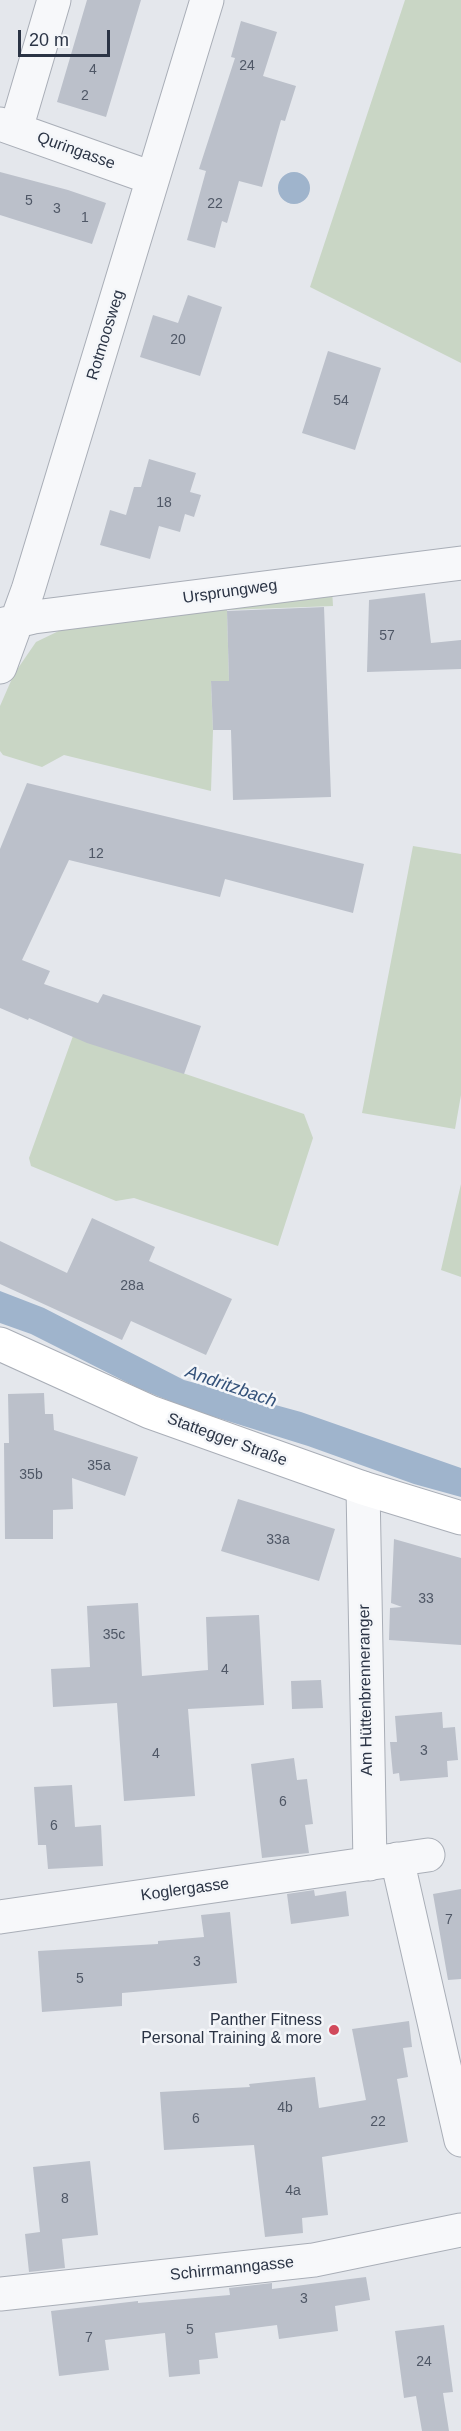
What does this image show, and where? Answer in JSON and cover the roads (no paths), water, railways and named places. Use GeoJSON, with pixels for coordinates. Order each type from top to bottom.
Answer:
{"type":"FeatureCollection","features":[{"type":"Feature","properties":{"kind":"street"},"geometry":{"type":"LineString","coordinates":[[8,126],[54,0]]}},
{"type":"Feature","properties":{"kind":"street","name":"Rotmoosweg"},"geometry":{"type":"LineString","coordinates":[[0,667],[9,624],[207,0]]}},
{"type":"Feature","properties":{"kind":"street","name":"Quringasse"},"geometry":{"type":"LineString","coordinates":[[8,126],[152,178]]}},
{"type":"Feature","properties":{"kind":"street","name":"Ursprungweg"},"geometry":{"type":"LineString","coordinates":[[9,624],[34,617],[461,563]]}},
{"type":"Feature","properties":{"kind":"street","name":"Stattegger Straße"},"geometry":{"type":"LineString","coordinates":[[0,1344],[150,1412],[363,1488],[461,1518]]}},
{"type":"Feature","properties":{"kind":"street","name":"Am Hüttenbrenneranger"},"geometry":{"type":"LineString","coordinates":[[363,1488],[398,1859],[461,2140]]}},
{"type":"Feature","properties":{"kind":"street","name":"Koglergasse"},"geometry":{"type":"LineString","coordinates":[[0,1917],[398,1859]]}},
{"type":"Feature","properties":{"kind":"street","name":"Schirrmanngasse"},"geometry":{"type":"LineString","coordinates":[[0,2294],[314,2260],[461,2230]]}},
{"type":"Feature","properties":{"kind":"water"},"geometry":{"type":"Polygon","coordinates":[[[294,172],[305,177],[310,188],[305,199],[294,204],[283,199],[278,188],[283,177],[294,172]]]}},
{"type":"Feature","properties":{"kind":"water"},"geometry":{"type":"Polygon","coordinates":[[[0,1291],[44,1308],[184,1380],[301,1412],[461,1468],[461,1497],[414,1484],[308,1446],[189,1409],[138,1388],[31,1334],[0,1323],[0,1291]]]}},
{"type":"Feature","properties":{"kind":"place","name":"Panther Fitness Personal Training & more"},"geometry":{"type":"Point","coordinates":[334,2030]}},
{"type":"Feature","properties":{"kind":"water label","name":"Andritzbach"},"geometry":{"type":"Point","coordinates":[231,1387]}}]}
